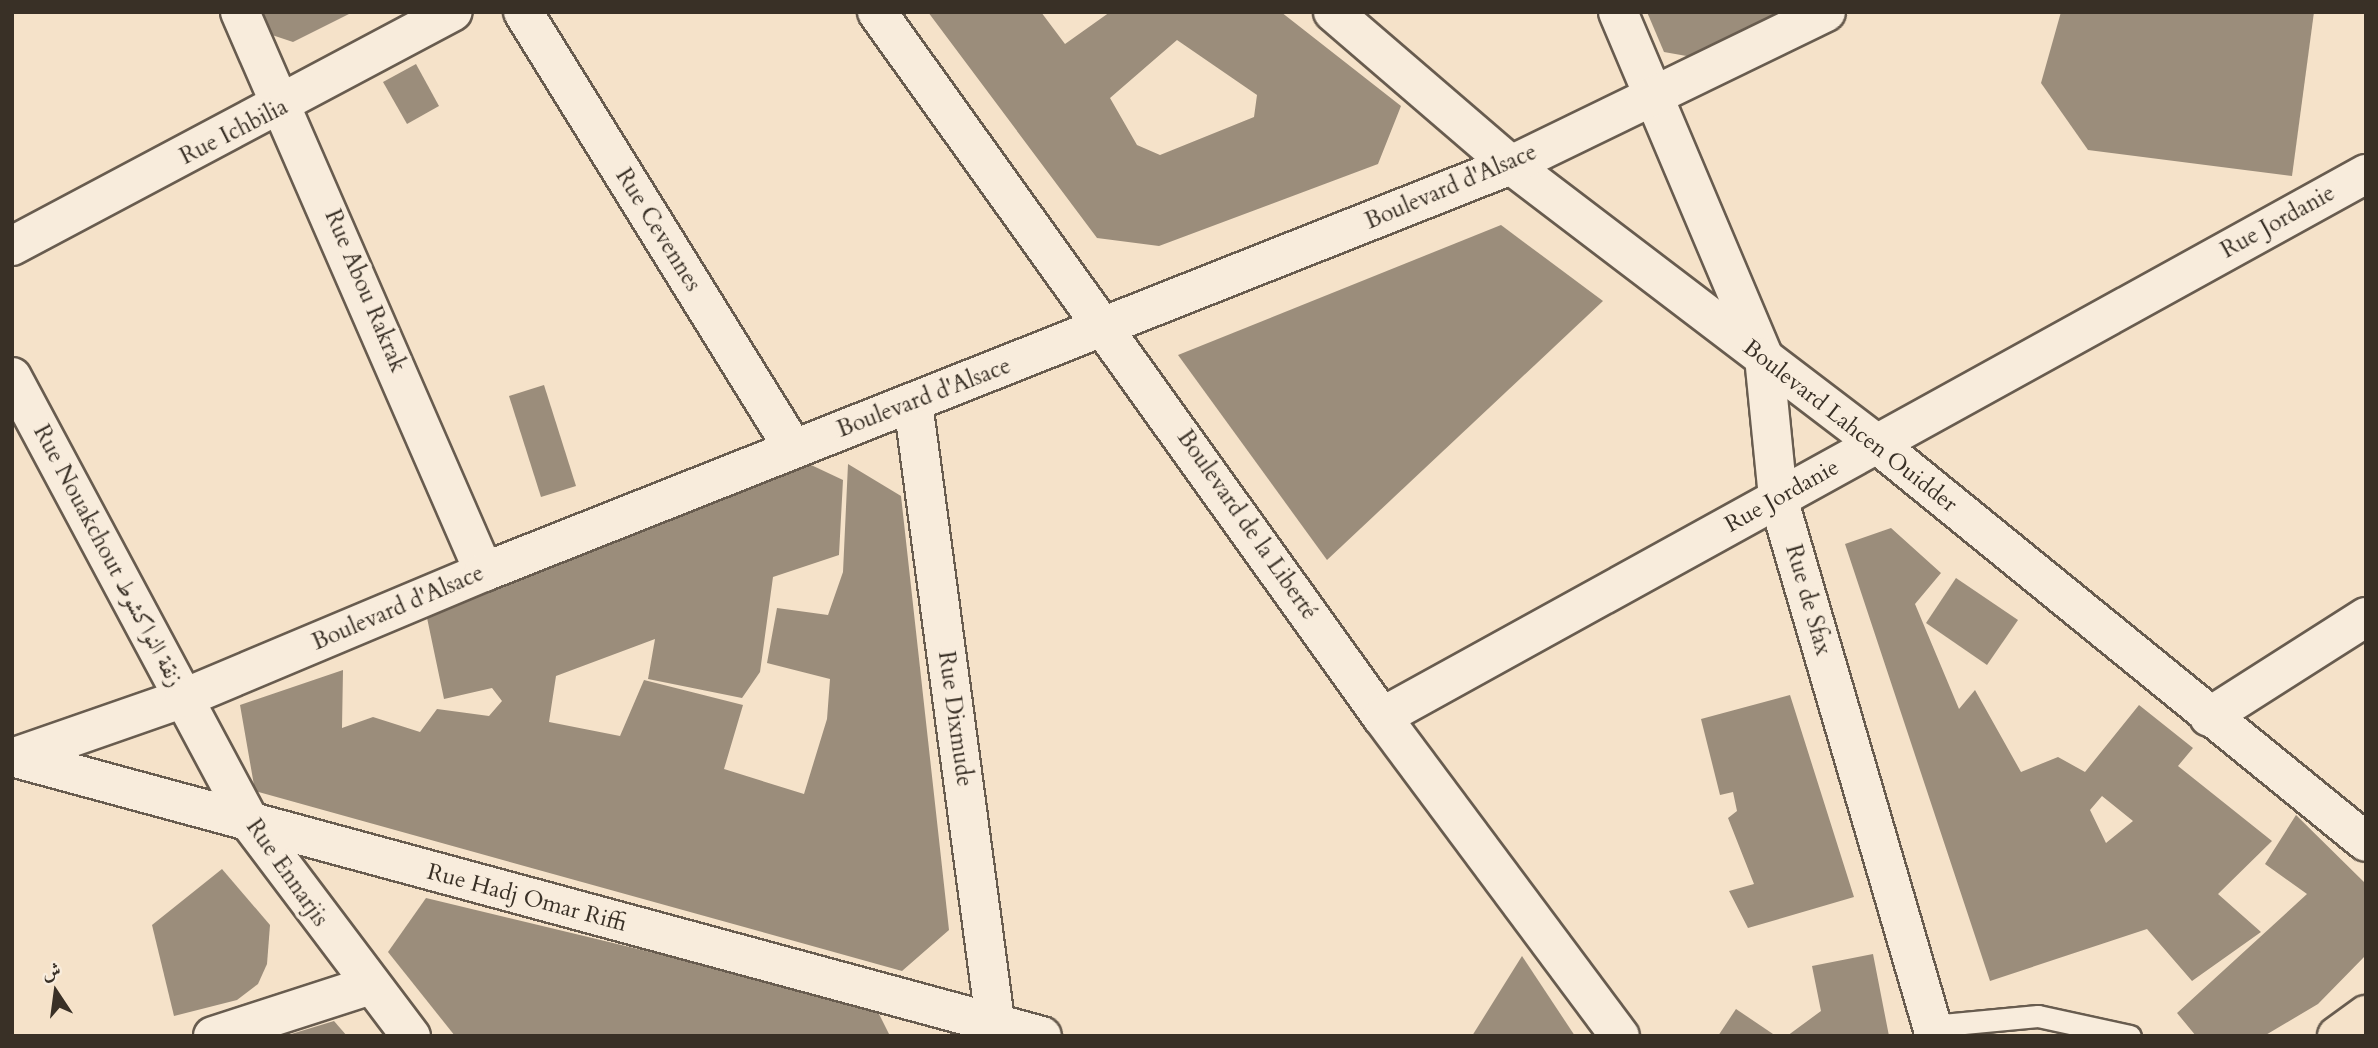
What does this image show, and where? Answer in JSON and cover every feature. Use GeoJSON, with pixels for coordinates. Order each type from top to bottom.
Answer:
{"type":"FeatureCollection","features":[{"type":"Feature","properties":{"kind":"main road"},"geometry":{"type":"LineString","coordinates":[[2337,1036],[2366,1015]]}},
{"type":"Feature","properties":{"kind":"street","name":"Rue Abou Rakrak"},"geometry":{"type":"LineString","coordinates":[[240,12],[286,106],[484,572]]}},
{"type":"Feature","properties":{"kind":"street","name":"Rue Ichbilia"},"geometry":{"type":"LineString","coordinates":[[12,246],[286,106],[453,12]]}},
{"type":"Feature","properties":{"kind":"street","name":"Rue Cevennes"},"geometry":{"type":"LineString","coordinates":[[523,12],[793,448]]}},
{"type":"Feature","properties":{"kind":"street","name":"Boulevard de la Liberté"},"geometry":{"type":"LineString","coordinates":[[877,12],[1107,327],[1382,717],[1620,1036]]}},
{"type":"Feature","properties":{"kind":"street","name":"Boulevard Lahcen Ouidder"},"geometry":{"type":"LineString","coordinates":[[1333,12],[1511,164],[1877,443],[2209,717],[2366,842]]}},
{"type":"Feature","properties":{"kind":"street","name":"Rue de Sfax"},"geometry":{"type":"LineString","coordinates":[[1618,12],[1657,96],[1764,357],[1779,498],[1934,1031]]}},
{"type":"Feature","properties":{"kind":"street","name":"Boulevard d'Alsace"},"geometry":{"type":"LineString","coordinates":[[13,758],[184,698],[484,572],[793,448],[1107,327],[1511,164],[1657,96],[1826,12]]}},
{"type":"Feature","properties":{"kind":"street","name":"Rue Jordanie"},"geometry":{"type":"LineString","coordinates":[[1382,717],[2366,174]]}},
{"type":"Feature","properties":{"kind":"street","name":"Rue Nouakchout زنقة النواكشوط"},"geometry":{"type":"LineString","coordinates":[[12,377],[184,698]]}},
{"type":"Feature","properties":{"kind":"street","name":"Rue Dixmude"},"geometry":{"type":"LineString","coordinates":[[912,403],[996,1029]]}},
{"type":"Feature","properties":{"kind":"street"},"geometry":{"type":"LineString","coordinates":[[2209,717],[2366,617]]}},
{"type":"Feature","properties":{"kind":"street","name":"Rue Ennarjis"},"geometry":{"type":"LineString","coordinates":[[184,698],[251,824],[368,986],[411,1036]]}},
{"type":"Feature","properties":{"kind":"street","name":"Rue Hadj Omar Riffi"},"geometry":{"type":"LineString","coordinates":[[13,758],[996,1029],[1042,1036]]}},
{"type":"Feature","properties":{"kind":"street"},"geometry":{"type":"LineString","coordinates":[[213,1036],[368,986]]}},
{"type":"Feature","properties":{"kind":"lane"},"geometry":{"type":"LineString","coordinates":[[1934,1031],[2038,1016],[2130,1036]]}},
{"type":"Feature","properties":{"kind":"building"},"geometry":{"type":"Polygon","coordinates":[[[261,12],[353,12],[293,42],[269,34],[261,12]]]}},
{"type":"Feature","properties":{"kind":"building"},"geometry":{"type":"Polygon","coordinates":[[[928,12],[1041,12],[1065,44],[1110,12],[1281,12],[1401,106],[1378,164],[1159,246],[1097,238],[928,12]],[[1177,40],[1110,98],[1137,145],[1160,155],[1254,117],[1257,95],[1177,40]]]}},
{"type":"Feature","properties":{"kind":"building"},"geometry":{"type":"Polygon","coordinates":[[[1647,12],[1795,12],[1709,60],[1664,52],[1647,12]]]}},
{"type":"Feature","properties":{"kind":"building"},"geometry":{"type":"Polygon","coordinates":[[[2061,12],[2314,12],[2292,176],[2088,150],[2041,83],[2061,12]]]}},
{"type":"Feature","properties":{"kind":"building"},"geometry":{"type":"Polygon","coordinates":[[[416,64],[439,106],[407,124],[383,82],[416,64]]]}},
{"type":"Feature","properties":{"kind":"building"},"geometry":{"type":"Polygon","coordinates":[[[1501,225],[1603,301],[1327,560],[1178,355],[1501,225]]]}},
{"type":"Feature","properties":{"kind":"building"},"geometry":{"type":"Polygon","coordinates":[[[544,385],[576,486],[541,497],[509,396],[544,385]]]}},
{"type":"Feature","properties":{"kind":"building"},"geometry":{"type":"Polygon","coordinates":[[[809,464],[843,480],[839,555],[773,577],[760,672],[742,698],[648,679],[655,639],[556,676],[549,722],[620,736],[644,680],[743,705],[724,769],[804,794],[827,719],[830,679],[767,663],[777,608],[828,615],[843,572],[848,464],[901,496],[949,930],[902,971],[255,791],[240,705],[343,670],[342,728],[373,717],[420,732],[437,709],[489,716],[502,701],[492,688],[444,699],[426,613],[809,464]]]}},
{"type":"Feature","properties":{"kind":"building"},"geometry":{"type":"Polygon","coordinates":[[[1891,528],[1941,573],[1915,604],[1959,709],[1975,690],[2021,772],[2058,757],[2085,772],[2139,705],[2193,748],[2178,766],[2272,841],[2218,894],[2261,932],[2192,981],[2147,929],[1990,981],[1845,544],[1891,528]],[[2102,796],[2090,810],[2106,843],[2133,821],[2102,796]]]}},
{"type":"Feature","properties":{"kind":"building"},"geometry":{"type":"Polygon","coordinates":[[[1956,578],[2018,620],[1987,665],[1926,623],[1956,578]]]}},
{"type":"Feature","properties":{"kind":"building"},"geometry":{"type":"Polygon","coordinates":[[[1790,695],[1854,897],[1748,928],[1729,891],[1754,884],[1728,818],[1737,811],[1733,792],[1720,795],[1701,719],[1790,695]]]}},
{"type":"Feature","properties":{"kind":"building"},"geometry":{"type":"Polygon","coordinates":[[[2296,815],[2366,884],[2366,955],[2318,1004],[2264,1036],[2196,1036],[2177,1013],[2307,894],[2265,864],[2296,815]]]}},
{"type":"Feature","properties":{"kind":"building"},"geometry":{"type":"Polygon","coordinates":[[[222,869],[270,925],[267,964],[258,984],[237,1000],[174,1016],[152,925],[222,869]]]}},
{"type":"Feature","properties":{"kind":"building"},"geometry":{"type":"Polygon","coordinates":[[[426,898],[875,1006],[890,1036],[455,1036],[388,952],[426,898]]]}},
{"type":"Feature","properties":{"kind":"building"},"geometry":{"type":"Polygon","coordinates":[[[1873,954],[1889,1036],[1787,1036],[1821,1011],[1812,966],[1873,954]]]}},
{"type":"Feature","properties":{"kind":"building"},"geometry":{"type":"Polygon","coordinates":[[[1522,956],[1575,1036],[1472,1036],[1522,956]]]}},
{"type":"Feature","properties":{"kind":"building"},"geometry":{"type":"Polygon","coordinates":[[[1736,1009],[1776,1036],[1718,1036],[1736,1009]]]}},
{"type":"Feature","properties":{"kind":"building"},"geometry":{"type":"Polygon","coordinates":[[[334,1021],[347,1036],[288,1036],[288,1035],[334,1021]]]}}]}
